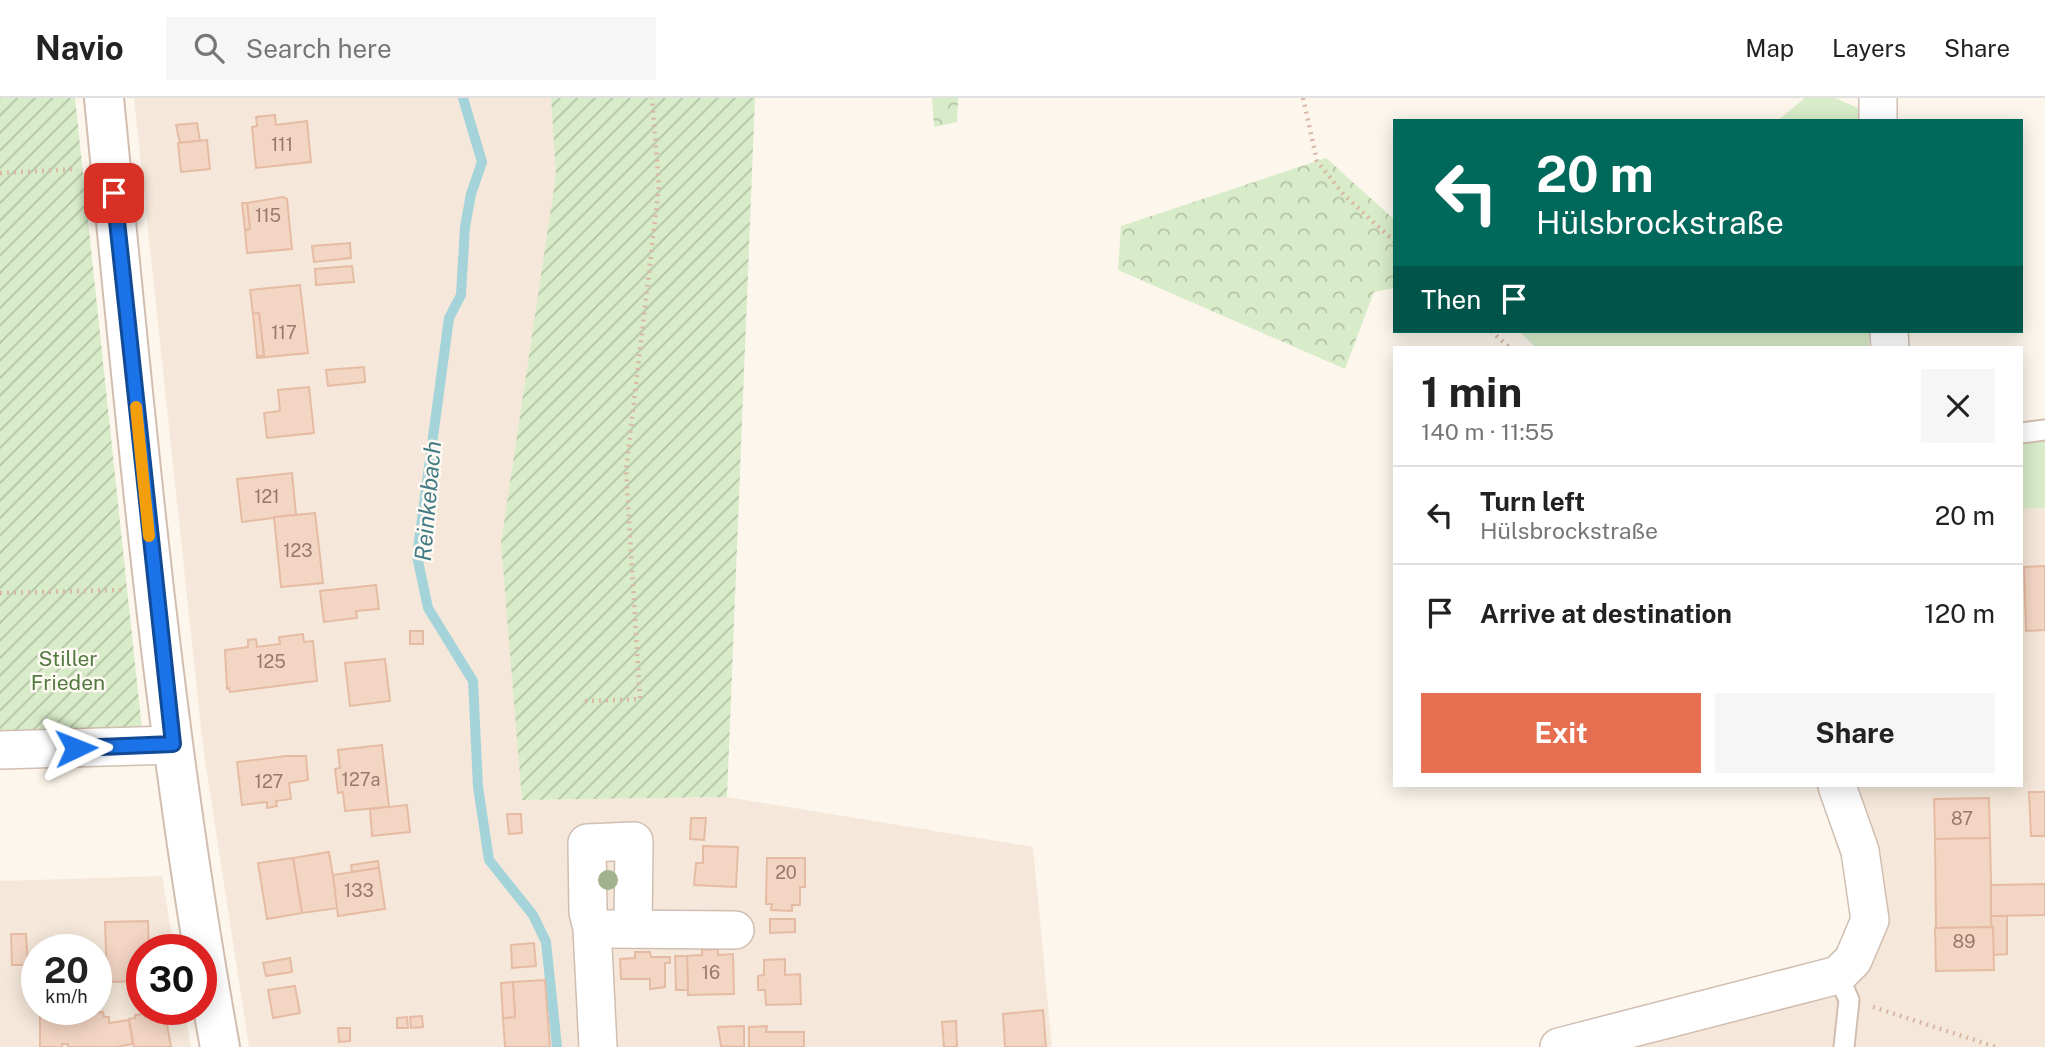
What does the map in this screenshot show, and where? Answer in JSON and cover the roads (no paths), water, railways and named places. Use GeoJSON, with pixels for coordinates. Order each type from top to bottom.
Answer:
{"type":"FeatureCollection","features":[{"type":"Feature","properties":{"kind":"street"},"geometry":{"type":"LineString","coordinates":[[104,98],[173,744],[192,883],[220,1047]]}},
{"type":"Feature","properties":{"kind":"street"},"geometry":{"type":"LineString","coordinates":[[1878,98],[1878,119]]}},
{"type":"Feature","properties":{"kind":"street"},"geometry":{"type":"LineString","coordinates":[[0,750],[173,744]]}},
{"type":"Feature","properties":{"kind":"street"},"geometry":{"type":"LineString","coordinates":[[1559,1047],[1844,987],[1870,920],[1860,851],[1838,787]]}},
{"type":"Feature","properties":{"kind":"street"},"geometry":{"type":"LineString","coordinates":[[598,1047],[592,929],[588,912],[587,843],[634,841],[633,929]]}},
{"type":"Feature","properties":{"kind":"street"},"geometry":{"type":"LineString","coordinates":[[592,929],[735,930]]}},
{"type":"Feature","properties":{"kind":"lane"},"geometry":{"type":"LineString","coordinates":[[2023,433],[2045,430]]}},
{"type":"Feature","properties":{"kind":"lane"},"geometry":{"type":"LineString","coordinates":[[1844,987],[1844,1047]]}},
{"type":"Feature","properties":{"kind":"waterway","name":"Reinkebach"},"geometry":{"type":"LineString","coordinates":[[463,98],[482,162],[471,194],[465,227],[461,295],[449,318],[417,556],[428,608],[473,681],[478,787],[489,860],[533,915],[546,942],[557,1047]]}},
{"type":"Feature","properties":{"kind":"park label","name":"Stiller Frieden"},"geometry":{"type":"Point","coordinates":[68,671]}}]}
